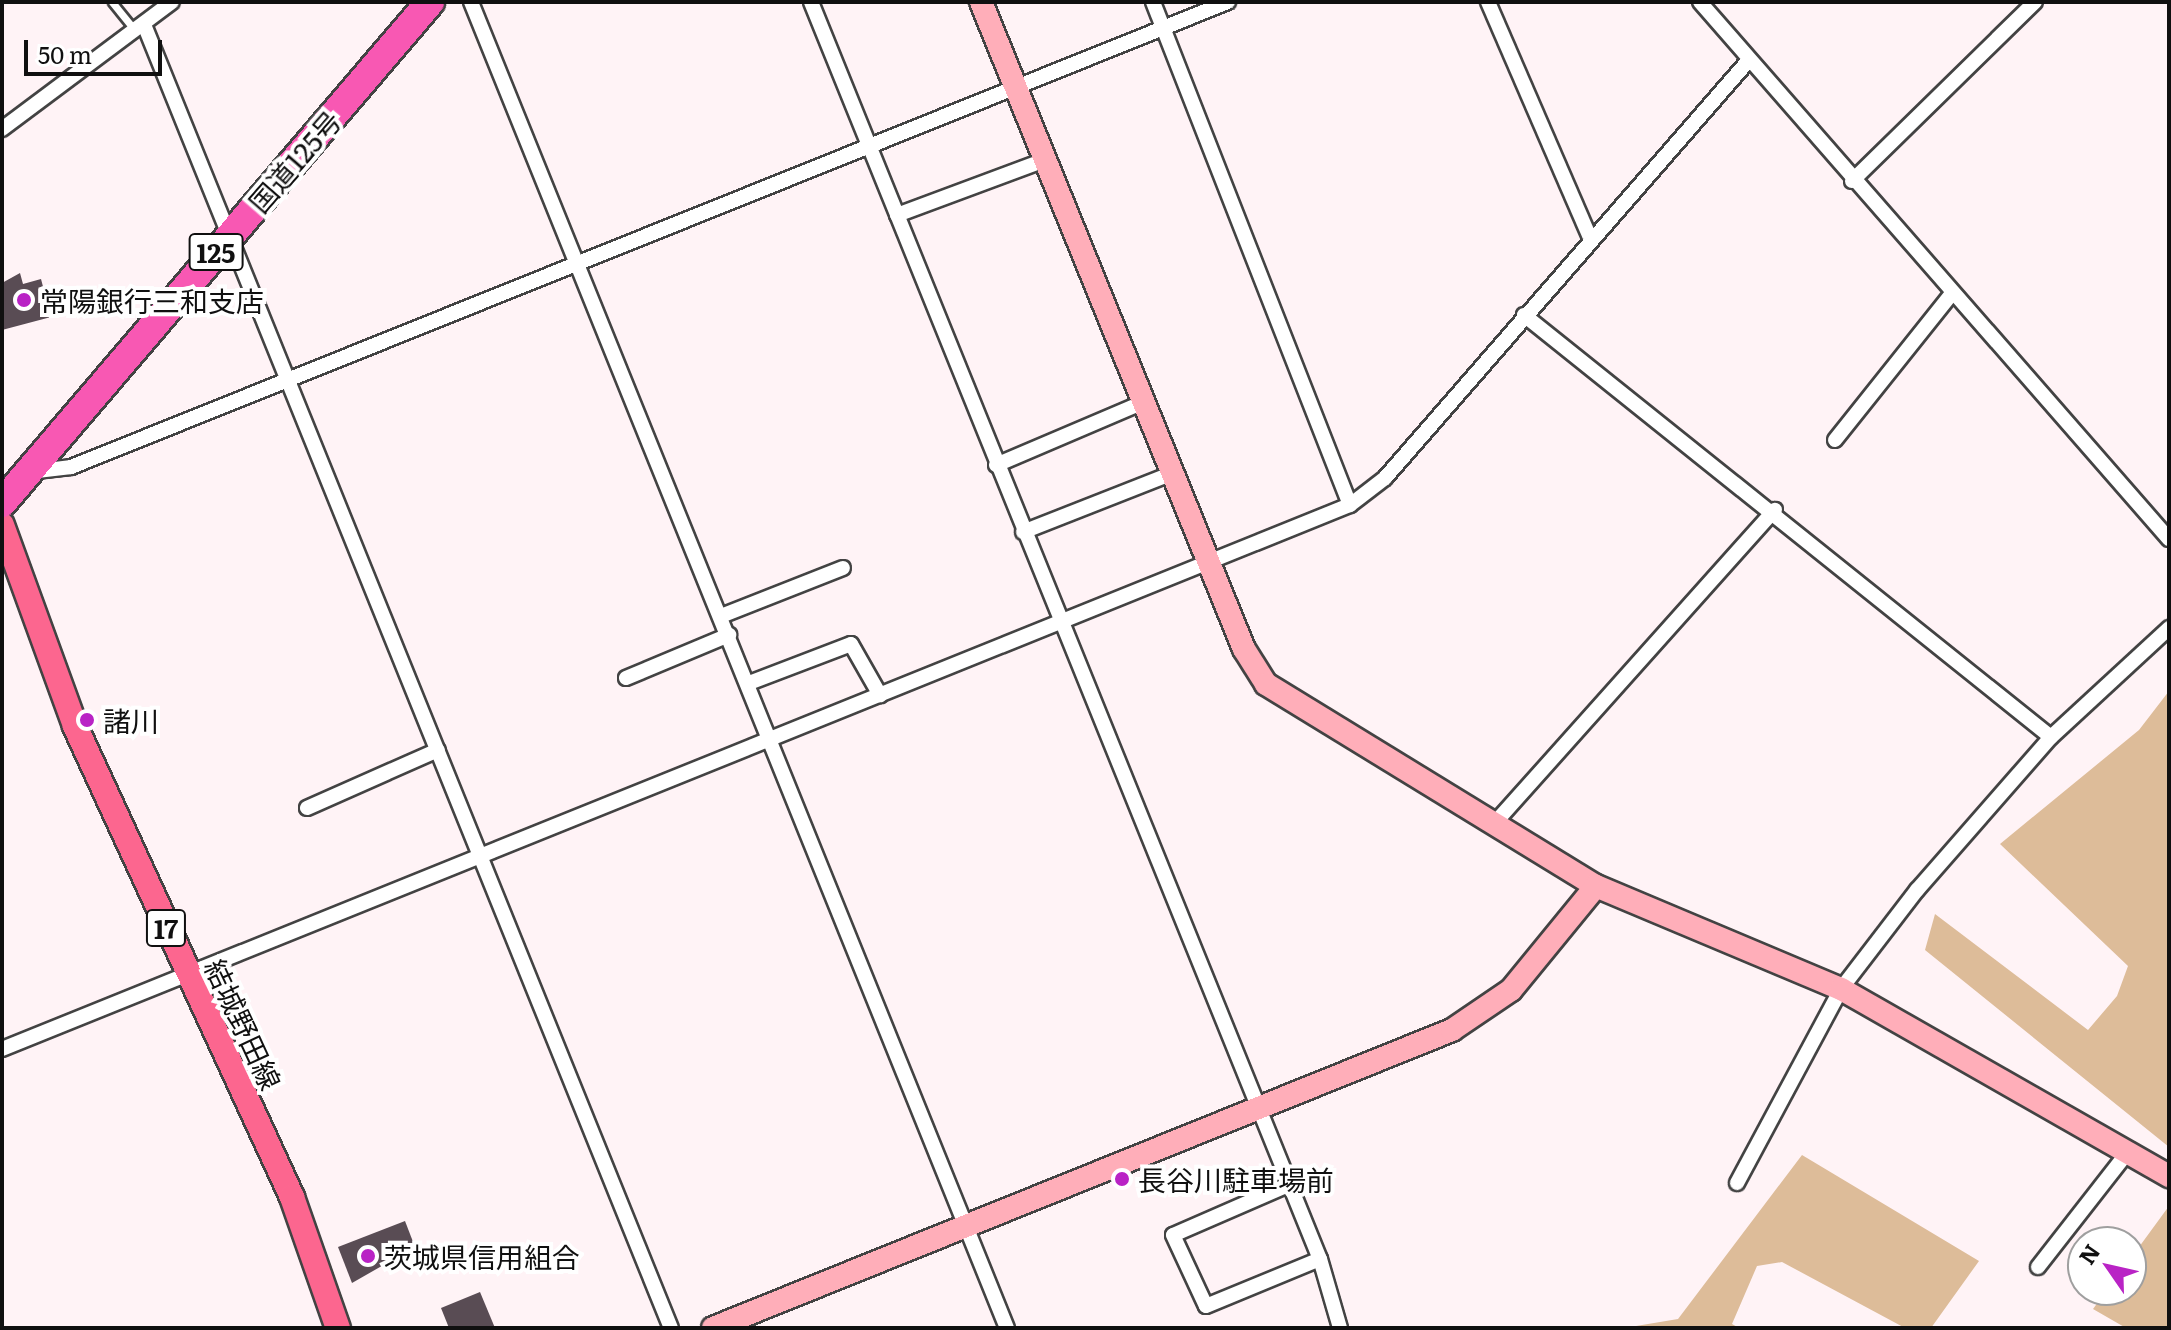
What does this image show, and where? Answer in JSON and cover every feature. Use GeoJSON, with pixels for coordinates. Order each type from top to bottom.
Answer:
{"type":"FeatureCollection","features":[{"type":"Feature","properties":{"kind":"highway","name":"国道125号"},"geometry":{"type":"LineString","coordinates":[[2,503],[430,2]]}},
{"type":"Feature","properties":{"kind":"main road","name":"結城野田線"},"geometry":{"type":"LineString","coordinates":[[2,525],[75,726],[292,1197],[338,1328]]}},
{"type":"Feature","properties":{"kind":"street"},"geometry":{"type":"LineString","coordinates":[[2,129],[141,30],[172,2]]}},
{"type":"Feature","properties":{"kind":"street"},"geometry":{"type":"LineString","coordinates":[[471,2],[749,683],[1007,1328]]}},
{"type":"Feature","properties":{"kind":"street"},"geometry":{"type":"LineString","coordinates":[[811,2],[1059,622],[1320,1259],[1340,1328]]}},
{"type":"Feature","properties":{"kind":"street"},"geometry":{"type":"LineString","coordinates":[[981,2],[1207,561],[1266,684],[1596,886],[1841,989],[2169,1176]]}},
{"type":"Feature","properties":{"kind":"street"},"geometry":{"type":"LineString","coordinates":[[1153,2],[1350,505]]}},
{"type":"Feature","properties":{"kind":"street"},"geometry":{"type":"LineString","coordinates":[[29,472],[71,467],[1016,90],[1228,2]]}},
{"type":"Feature","properties":{"kind":"street"},"geometry":{"type":"LineString","coordinates":[[1488,2],[1589,235]]}},
{"type":"Feature","properties":{"kind":"street"},"geometry":{"type":"LineString","coordinates":[[1700,2],[1950,296],[2169,539]]}},
{"type":"Feature","properties":{"kind":"street"},"geometry":{"type":"LineString","coordinates":[[1852,181],[2035,2]]}},
{"type":"Feature","properties":{"kind":"street"},"geometry":{"type":"LineString","coordinates":[[141,30],[291,379],[671,1328]]}},
{"type":"Feature","properties":{"kind":"street"},"geometry":{"type":"LineString","coordinates":[[2,1049],[479,853],[772,740],[1350,505],[1385,478],[1589,235],[1749,60]]}},
{"type":"Feature","properties":{"kind":"street"},"geometry":{"type":"LineString","coordinates":[[897,215],[1045,160]]}},
{"type":"Feature","properties":{"kind":"street"},"geometry":{"type":"LineString","coordinates":[[1835,440],[1950,296]]}},
{"type":"Feature","properties":{"kind":"street"},"geometry":{"type":"LineString","coordinates":[[1524,315],[1775,510],[2051,737]]}},
{"type":"Feature","properties":{"kind":"street"},"geometry":{"type":"LineString","coordinates":[[996,465],[1144,402]]}},
{"type":"Feature","properties":{"kind":"street"},"geometry":{"type":"LineString","coordinates":[[1023,532],[1173,473]]}},
{"type":"Feature","properties":{"kind":"street"},"geometry":{"type":"LineString","coordinates":[[1493,825],[1775,510]]}},
{"type":"Feature","properties":{"kind":"street"},"geometry":{"type":"LineString","coordinates":[[721,616],[843,568]]}},
{"type":"Feature","properties":{"kind":"street"},"geometry":{"type":"LineString","coordinates":[[1737,1183],[1841,989],[2051,737],[2169,628]]}},
{"type":"Feature","properties":{"kind":"street"},"geometry":{"type":"LineString","coordinates":[[626,678],[729,635]]}},
{"type":"Feature","properties":{"kind":"street"},"geometry":{"type":"LineString","coordinates":[[749,683],[851,644],[880,695]]}},
{"type":"Feature","properties":{"kind":"street"},"geometry":{"type":"LineString","coordinates":[[307,808],[438,750]]}},
{"type":"Feature","properties":{"kind":"street"},"geometry":{"type":"LineString","coordinates":[[713,1328],[1259,1110],[1486,1012],[1596,886]]}},
{"type":"Feature","properties":{"kind":"street"},"geometry":{"type":"LineString","coordinates":[[2038,1267],[2128,1152]]}},
{"type":"Feature","properties":{"kind":"street"},"geometry":{"type":"LineString","coordinates":[[1288,1185],[1173,1235],[1206,1306],[1320,1259]]}},
{"type":"Feature","properties":{"kind":"lane"},"geometry":{"type":"LineString","coordinates":[[112,2],[141,30]]}},
{"type":"Feature","properties":{"kind":"shaded area"},"geometry":{"type":"Polygon","coordinates":[[[2169,691],[2169,1147],[1925,950],[1935,914],[2088,1030],[2117,996],[2128,966],[2000,844],[2139,730],[2169,691]]]}},
{"type":"Feature","properties":{"kind":"shaded area"},"geometry":{"type":"Polygon","coordinates":[[[1802,1155],[1979,1261],[1931,1328],[1905,1328],[1782,1262],[1757,1266],[1732,1324],[1739,1328],[1624,1328],[1678,1319],[1802,1155]]]}},
{"type":"Feature","properties":{"kind":"shaded area"},"geometry":{"type":"Polygon","coordinates":[[[2169,1206],[2169,1328],[2126,1328],[2093,1309],[2095,1306],[2147,1306],[2147,1236],[2169,1206]]]}},
{"type":"Feature","properties":{"kind":"building","name":"常陽銀行三和支店"},"geometry":{"type":"Polygon","coordinates":[[[20,273],[23,284],[41,279],[51,317],[2,330],[2,283],[20,273]]]}},
{"type":"Feature","properties":{"kind":"building","name":"茨城県信用組合"},"geometry":{"type":"Polygon","coordinates":[[[405,1221],[415,1247],[352,1283],[338,1247],[405,1221]]]}},
{"type":"Feature","properties":{"kind":"building"},"geometry":{"type":"Polygon","coordinates":[[[480,1292],[495,1328],[449,1328],[441,1308],[480,1292]]]}},
{"type":"Feature","properties":{"kind":"place","name":"常陽銀行三和支店"},"geometry":{"type":"Point","coordinates":[24,300]}},
{"type":"Feature","properties":{"kind":"place","name":"諸川"},"geometry":{"type":"Point","coordinates":[87,720]}},
{"type":"Feature","properties":{"kind":"place","name":"長谷川駐車場前"},"geometry":{"type":"Point","coordinates":[1122,1179]}},
{"type":"Feature","properties":{"kind":"place","name":"茨城県信用組合"},"geometry":{"type":"Point","coordinates":[368,1256]}}]}
